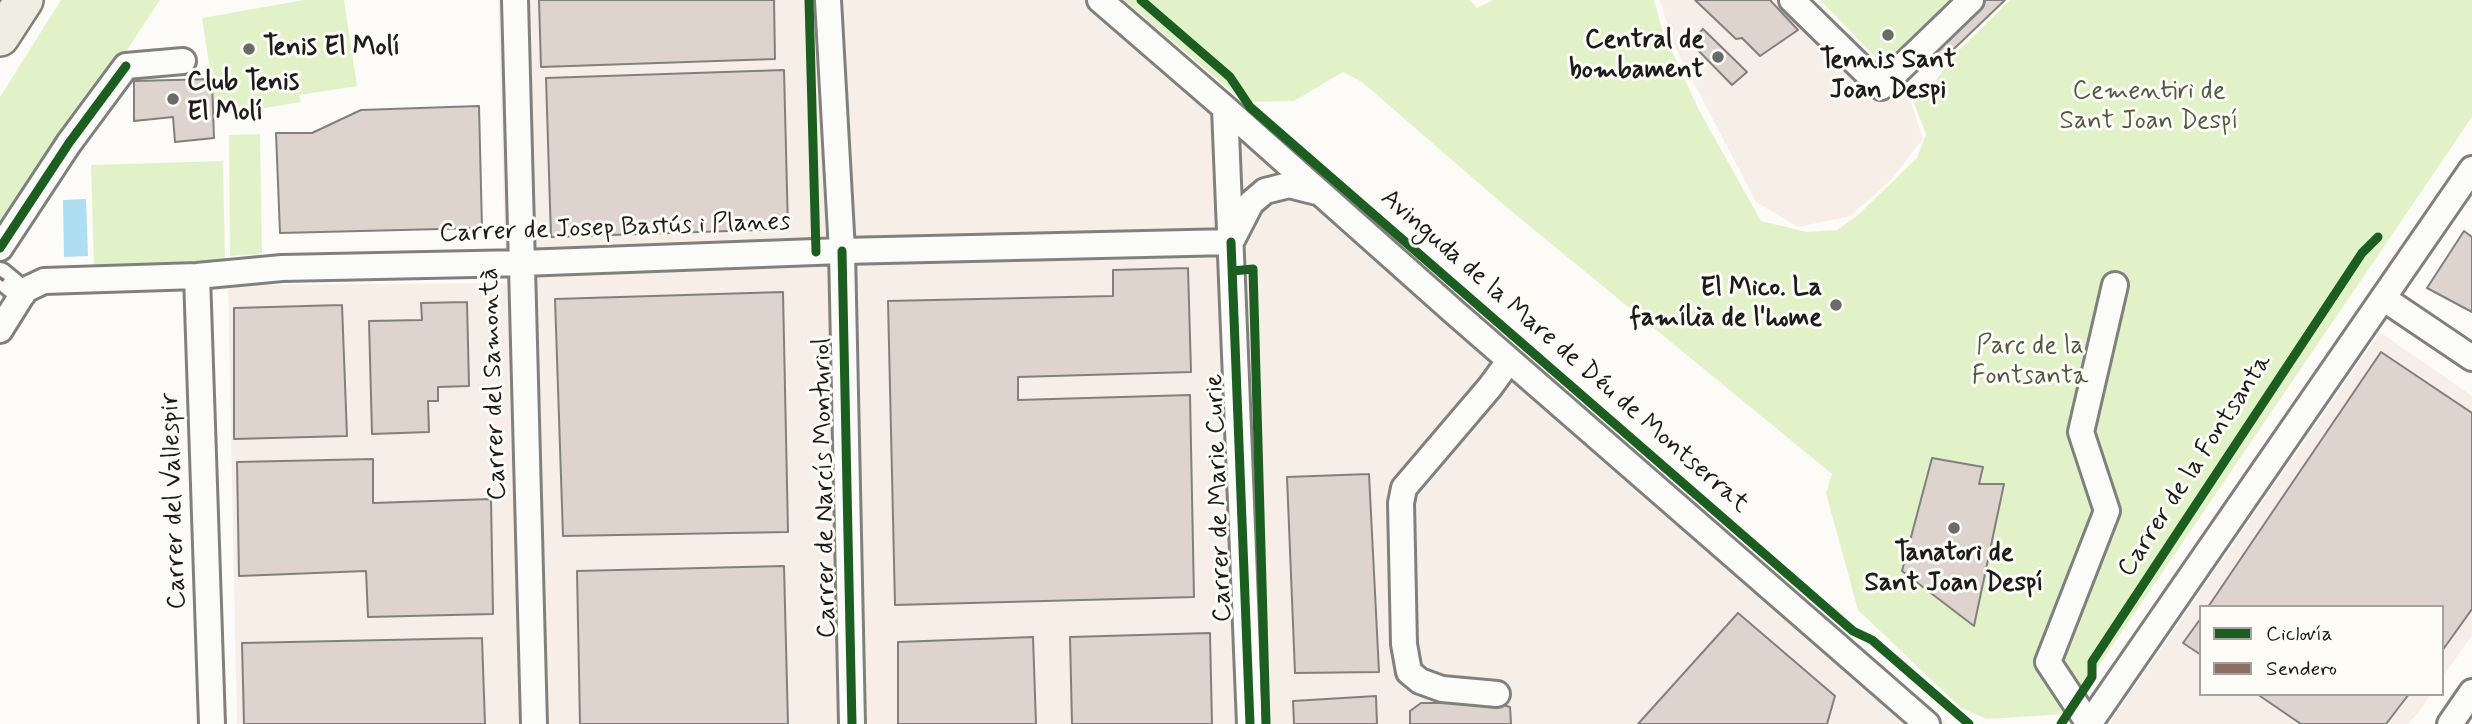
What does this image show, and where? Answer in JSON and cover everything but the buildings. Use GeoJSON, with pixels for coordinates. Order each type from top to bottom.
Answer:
{"type":"FeatureCollection","features":[{"type":"Feature","properties":{"kind":"highway"},"geometry":{"type":"LineString","coordinates":[[0,37],[24,0]]}},
{"type":"Feature","properties":{"kind":"street","name":"Carrer del Samontà"},"geometry":{"type":"LineString","coordinates":[[515,0],[534,724]]}},
{"type":"Feature","properties":{"kind":"street","name":"Carrer de Narcís Monturiol"},"geometry":{"type":"LineString","coordinates":[[828,0],[842,251],[852,724]]}},
{"type":"Feature","properties":{"kind":"street","name":"Avinguda de la Mare de Déu de Montserrat"},"geometry":{"type":"LineString","coordinates":[[1100,0],[1226,108],[1509,361],[1927,724]]}},
{"type":"Feature","properties":{"kind":"street"},"geometry":{"type":"LineString","coordinates":[[1792,0],[1881,87],[1971,0]]}},
{"type":"Feature","properties":{"kind":"street"},"geometry":{"type":"LineString","coordinates":[[0,248],[69,143],[126,66],[183,61]]}},
{"type":"Feature","properties":{"kind":"street","name":"Carrer de Marie Curie"},"geometry":{"type":"LineString","coordinates":[[1226,108],[1250,724]]}},
{"type":"Feature","properties":{"kind":"street","name":"Carrer de la Fontsanta"},"geometry":{"type":"LineString","coordinates":[[2089,724],[2472,169]]}},
{"type":"Feature","properties":{"kind":"street","name":"Carrer de Marie Curie"},"geometry":{"type":"LineString","coordinates":[[1231,242],[1251,203],[1265,191],[1289,185],[1318,192]]}},
{"type":"Feature","properties":{"kind":"street","name":"Carrer de Josep Bastús i Planes"},"geometry":{"type":"LineString","coordinates":[[33,287],[282,268],[1231,242]]}},
{"type":"Feature","properties":{"kind":"street"},"geometry":{"type":"LineString","coordinates":[[0,275],[33,287],[0,330]]}},
{"type":"Feature","properties":{"kind":"street","name":"Carrer del Vallespir"},"geometry":{"type":"LineString","coordinates":[[197,276],[212,724]]}},
{"type":"Feature","properties":{"kind":"street"},"geometry":{"type":"LineString","coordinates":[[2089,724],[2048,662],[2107,511],[2081,432],[2115,285]]}},
{"type":"Feature","properties":{"kind":"street"},"geometry":{"type":"LineString","coordinates":[[2383,298],[2472,358]]}},
{"type":"Feature","properties":{"kind":"street"},"geometry":{"type":"LineString","coordinates":[[1497,694],[1441,689],[1420,681],[1409,672],[1404,644],[1401,503],[1404,488],[1509,361]]}},
{"type":"Feature","properties":{"kind":"street"},"geometry":{"type":"LineString","coordinates":[[2450,724],[2472,692]]}},
{"type":"Feature","properties":{"kind":"shaded area"},"geometry":{"type":"Polygon","coordinates":[[[498,0],[1121,0],[1948,724],[237,724],[228,285],[506,283],[498,0]]]}},
{"type":"Feature","properties":{"kind":"shaded area"},"geometry":{"type":"Polygon","coordinates":[[[1660,0],[1812,0],[1910,99],[1923,139],[1890,181],[1850,216],[1798,227],[1756,202],[1672,41],[1660,0]]]}},
{"type":"Feature","properties":{"kind":"shaded area"},"geometry":{"type":"Polygon","coordinates":[[[2380,332],[2472,396],[2472,635],[2444,675],[2444,605],[2199,605],[2199,696],[2430,696],[2408,724],[2109,724],[2380,332]]]}},
{"type":"Feature","properties":{"kind":"green space"},"geometry":{"type":"Polygon","coordinates":[[[61,0],[160,0],[0,242],[0,97],[61,0]]]}},
{"type":"Feature","properties":{"kind":"green space","name":"Tenis El Molí"},"geometry":{"type":"Polygon","coordinates":[[[304,0],[344,0],[357,86],[299,95],[301,102],[217,116],[202,18],[304,0]]]}},
{"type":"Feature","properties":{"kind":"green space","name":"Parc de la Fontsanta"},"geometry":{"type":"Polygon","coordinates":[[[1124,0],[1470,0],[1477,8],[1493,0],[1654,0],[1663,32],[1699,110],[1761,221],[1807,232],[1837,230],[1857,216],[1917,158],[1926,134],[1913,101],[1933,84],[1956,53],[2010,0],[2472,0],[2472,117],[2066,714],[1987,719],[1961,708],[1858,610],[1826,493],[1832,474],[1505,206],[1362,82],[1343,72],[1294,101],[1244,102],[1124,0]]]}},
{"type":"Feature","properties":{"kind":"green space","name":"Tennis Sant Joan Despi"},"geometry":{"type":"Polygon","coordinates":[[[1820,0],[1959,0],[1887,69],[1820,0]]]}},
{"type":"Feature","properties":{"kind":"green space"},"geometry":{"type":"Polygon","coordinates":[[[260,134],[262,254],[230,256],[229,135],[260,134]]]}},
{"type":"Feature","properties":{"kind":"green space"},"geometry":{"type":"Polygon","coordinates":[[[223,161],[225,264],[94,267],[91,165],[223,161]]]}},
{"type":"Feature","properties":{"kind":"water"},"geometry":{"type":"Polygon","coordinates":[[[86,199],[88,256],[64,257],[63,200],[86,199]]]}},
{"type":"Feature","properties":{"kind":"cycle path"},"geometry":{"type":"LineString","coordinates":[[809,0],[816,252]]}},
{"type":"Feature","properties":{"kind":"cycle path"},"geometry":{"type":"LineString","coordinates":[[1141,0],[1230,77],[1250,107],[1853,631],[1872,640],[1969,724]]}},
{"type":"Feature","properties":{"kind":"cycle path"},"geometry":{"type":"LineString","coordinates":[[0,248],[69,143],[126,66]]}},
{"type":"Feature","properties":{"kind":"cycle path"},"geometry":{"type":"LineString","coordinates":[[2061,724],[2092,677],[2092,662],[2362,253],[2378,237]]}},
{"type":"Feature","properties":{"kind":"cycle path"},"geometry":{"type":"LineString","coordinates":[[1231,242],[1250,724]]}},
{"type":"Feature","properties":{"kind":"cycle path"},"geometry":{"type":"LineString","coordinates":[[842,251],[852,724]]}},
{"type":"Feature","properties":{"kind":"cycle path"},"geometry":{"type":"LineString","coordinates":[[1233,271],[1253,269],[1266,724]]}},
{"type":"Feature","properties":{"kind":"place","name":"Tennis Sant Joan Despi"},"geometry":{"type":"Point","coordinates":[1888,35]}},
{"type":"Feature","properties":{"kind":"place","name":"Tenis El Molí"},"geometry":{"type":"Point","coordinates":[249,49]}},
{"type":"Feature","properties":{"kind":"place","name":"Central de bombament"},"geometry":{"type":"Point","coordinates":[1718,57]}},
{"type":"Feature","properties":{"kind":"place","name":"Club Tenis El Molí"},"geometry":{"type":"Point","coordinates":[173,99]}},
{"type":"Feature","properties":{"kind":"place","name":"El Mico. La família de l'home"},"geometry":{"type":"Point","coordinates":[1836,305]}},
{"type":"Feature","properties":{"kind":"place","name":"Tanatori de Sant Joan Despí"},"geometry":{"type":"Point","coordinates":[1954,528]}},
{"type":"Feature","properties":{"kind":"park label","name":"Cementiri de Sant Joan Despí"},"geometry":{"type":"Point","coordinates":[2149,108]}}]}
